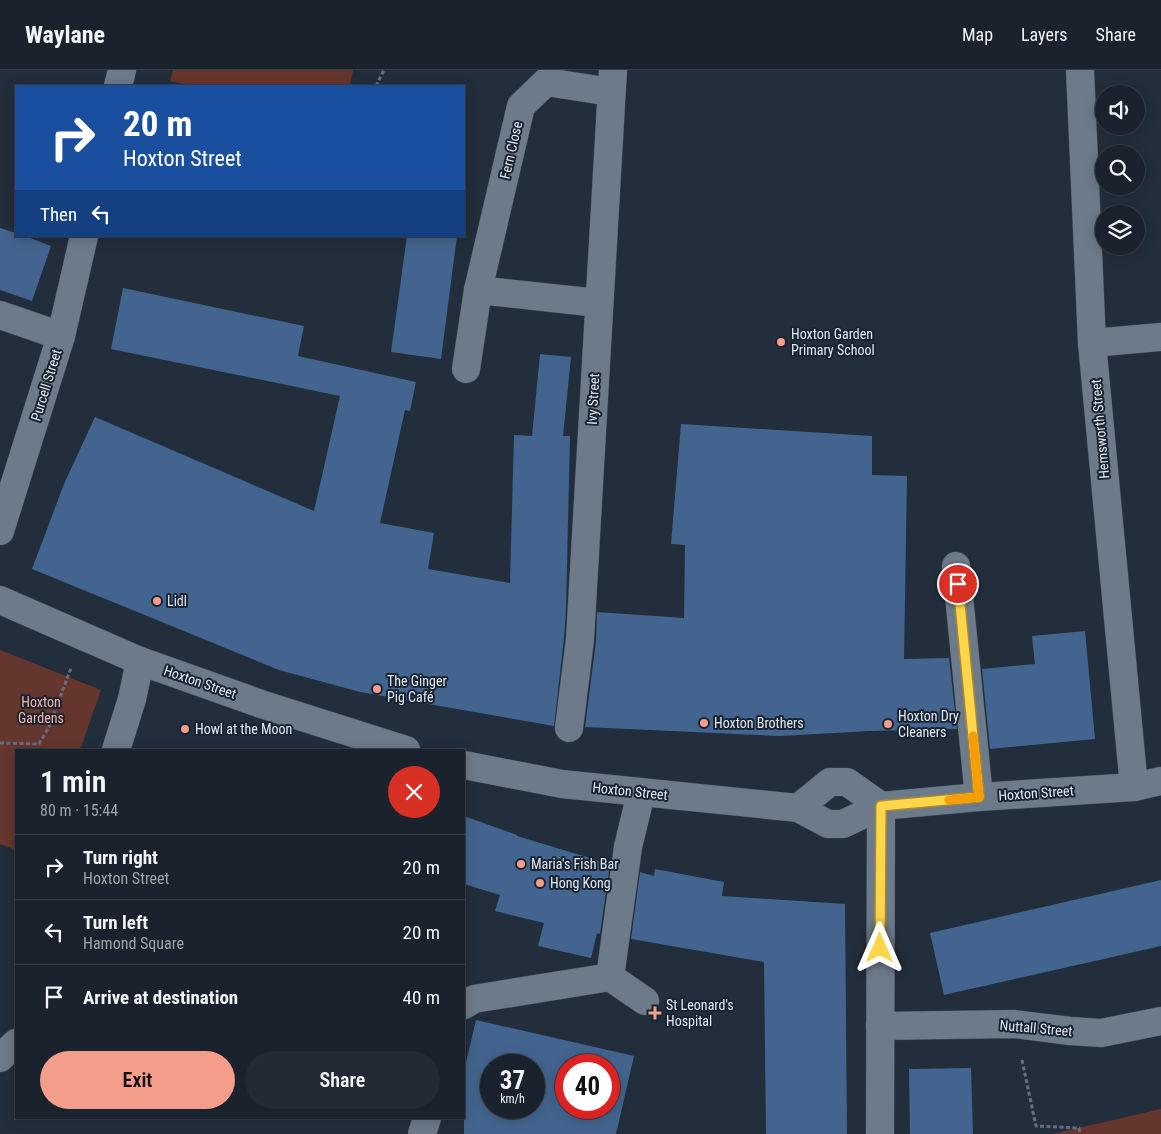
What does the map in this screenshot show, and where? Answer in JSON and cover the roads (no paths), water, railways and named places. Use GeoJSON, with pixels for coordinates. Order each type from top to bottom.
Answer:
{"type":"FeatureCollection","features":[{"type":"Feature","properties":{"kind":"street"},"geometry":{"type":"LineString","coordinates":[[118,85],[122,70]]}},
{"type":"Feature","properties":{"kind":"street","name":"Hemsworth Street"},"geometry":{"type":"LineString","coordinates":[[1080,70],[1092,343],[1134,787]]}},
{"type":"Feature","properties":{"kind":"street","name":"Fern Close"},"geometry":{"type":"LineString","coordinates":[[466,369],[478,290],[521,106],[546,82],[612,81]]}},
{"type":"Feature","properties":{"kind":"street","name":"Ivy Street"},"geometry":{"type":"LineString","coordinates":[[569,728],[580,639],[612,81]]}},
{"type":"Feature","properties":{"kind":"street","name":"Purcell Street"},"geometry":{"type":"LineString","coordinates":[[0,531],[61,336],[84,237]]}},
{"type":"Feature","properties":{"kind":"street"},"geometry":{"type":"LineString","coordinates":[[478,290],[598,303]]}},
{"type":"Feature","properties":{"kind":"street"},"geometry":{"type":"LineString","coordinates":[[0,316],[61,336]]}},
{"type":"Feature","properties":{"kind":"street"},"geometry":{"type":"LineString","coordinates":[[1092,343],[1161,337]]}},
{"type":"Feature","properties":{"kind":"street"},"geometry":{"type":"LineString","coordinates":[[956,566],[979,797]]}},
{"type":"Feature","properties":{"kind":"street","name":"Hoxton Street"},"geometry":{"type":"LineString","coordinates":[[0,600],[140,661],[261,704],[403,749]]}},
{"type":"Feature","properties":{"kind":"street"},"geometry":{"type":"LineString","coordinates":[[116,749],[132,699],[140,661]]}},
{"type":"Feature","properties":{"kind":"street","name":"Hoxton Street"},"geometry":{"type":"LineString","coordinates":[[465,765],[562,784],[798,808],[828,824],[843,824],[881,806],[979,797],[1134,787],[1161,782]]}},
{"type":"Feature","properties":{"kind":"street"},"geometry":{"type":"LineString","coordinates":[[798,808],[830,782],[847,782],[881,806],[880,1134]]}},
{"type":"Feature","properties":{"kind":"street"},"geometry":{"type":"LineString","coordinates":[[610,977],[628,847],[641,793]]}},
{"type":"Feature","properties":{"kind":"street"},"geometry":{"type":"LineString","coordinates":[[465,1004],[474,999],[610,977],[645,1001]]}},
{"type":"Feature","properties":{"kind":"street","name":"Nuttall Street"},"geometry":{"type":"LineString","coordinates":[[880,1026],[1014,1024],[1101,1033],[1161,1021]]}},
{"type":"Feature","properties":{"kind":"street"},"geometry":{"type":"LineString","coordinates":[[0,1058],[15,1044]]}},
{"type":"Feature","properties":{"kind":"street"},"geometry":{"type":"LineString","coordinates":[[422,1134],[427,1119]]}},
{"type":"Feature","properties":{"kind":"place","name":"Hoxton Garden Primary School"},"geometry":{"type":"Point","coordinates":[781,342]}},
{"type":"Feature","properties":{"kind":"place","name":"Lidl"},"geometry":{"type":"Point","coordinates":[157,601]}},
{"type":"Feature","properties":{"kind":"place","name":"The Ginger Pig Café"},"geometry":{"type":"Point","coordinates":[377,689]}},
{"type":"Feature","properties":{"kind":"place","name":"Hoxton Brothers"},"geometry":{"type":"Point","coordinates":[704,723]}},
{"type":"Feature","properties":{"kind":"place","name":"Hoxton Dry Cleaners"},"geometry":{"type":"Point","coordinates":[888,724]}},
{"type":"Feature","properties":{"kind":"place","name":"Howl at the Moon"},"geometry":{"type":"Point","coordinates":[185,729]}},
{"type":"Feature","properties":{"kind":"place","name":"Maria's Fish Bar"},"geometry":{"type":"Point","coordinates":[521,864]}},
{"type":"Feature","properties":{"kind":"place","name":"Hong Kong"},"geometry":{"type":"Point","coordinates":[540,883]}},
{"type":"Feature","properties":{"kind":"place","name":"St Leonard's Hospital"},"geometry":{"type":"Point","coordinates":[655,1013]}},
{"type":"Feature","properties":{"kind":"park label","name":"Hoxton Gardens"},"geometry":{"type":"Point","coordinates":[41,710]}}]}
